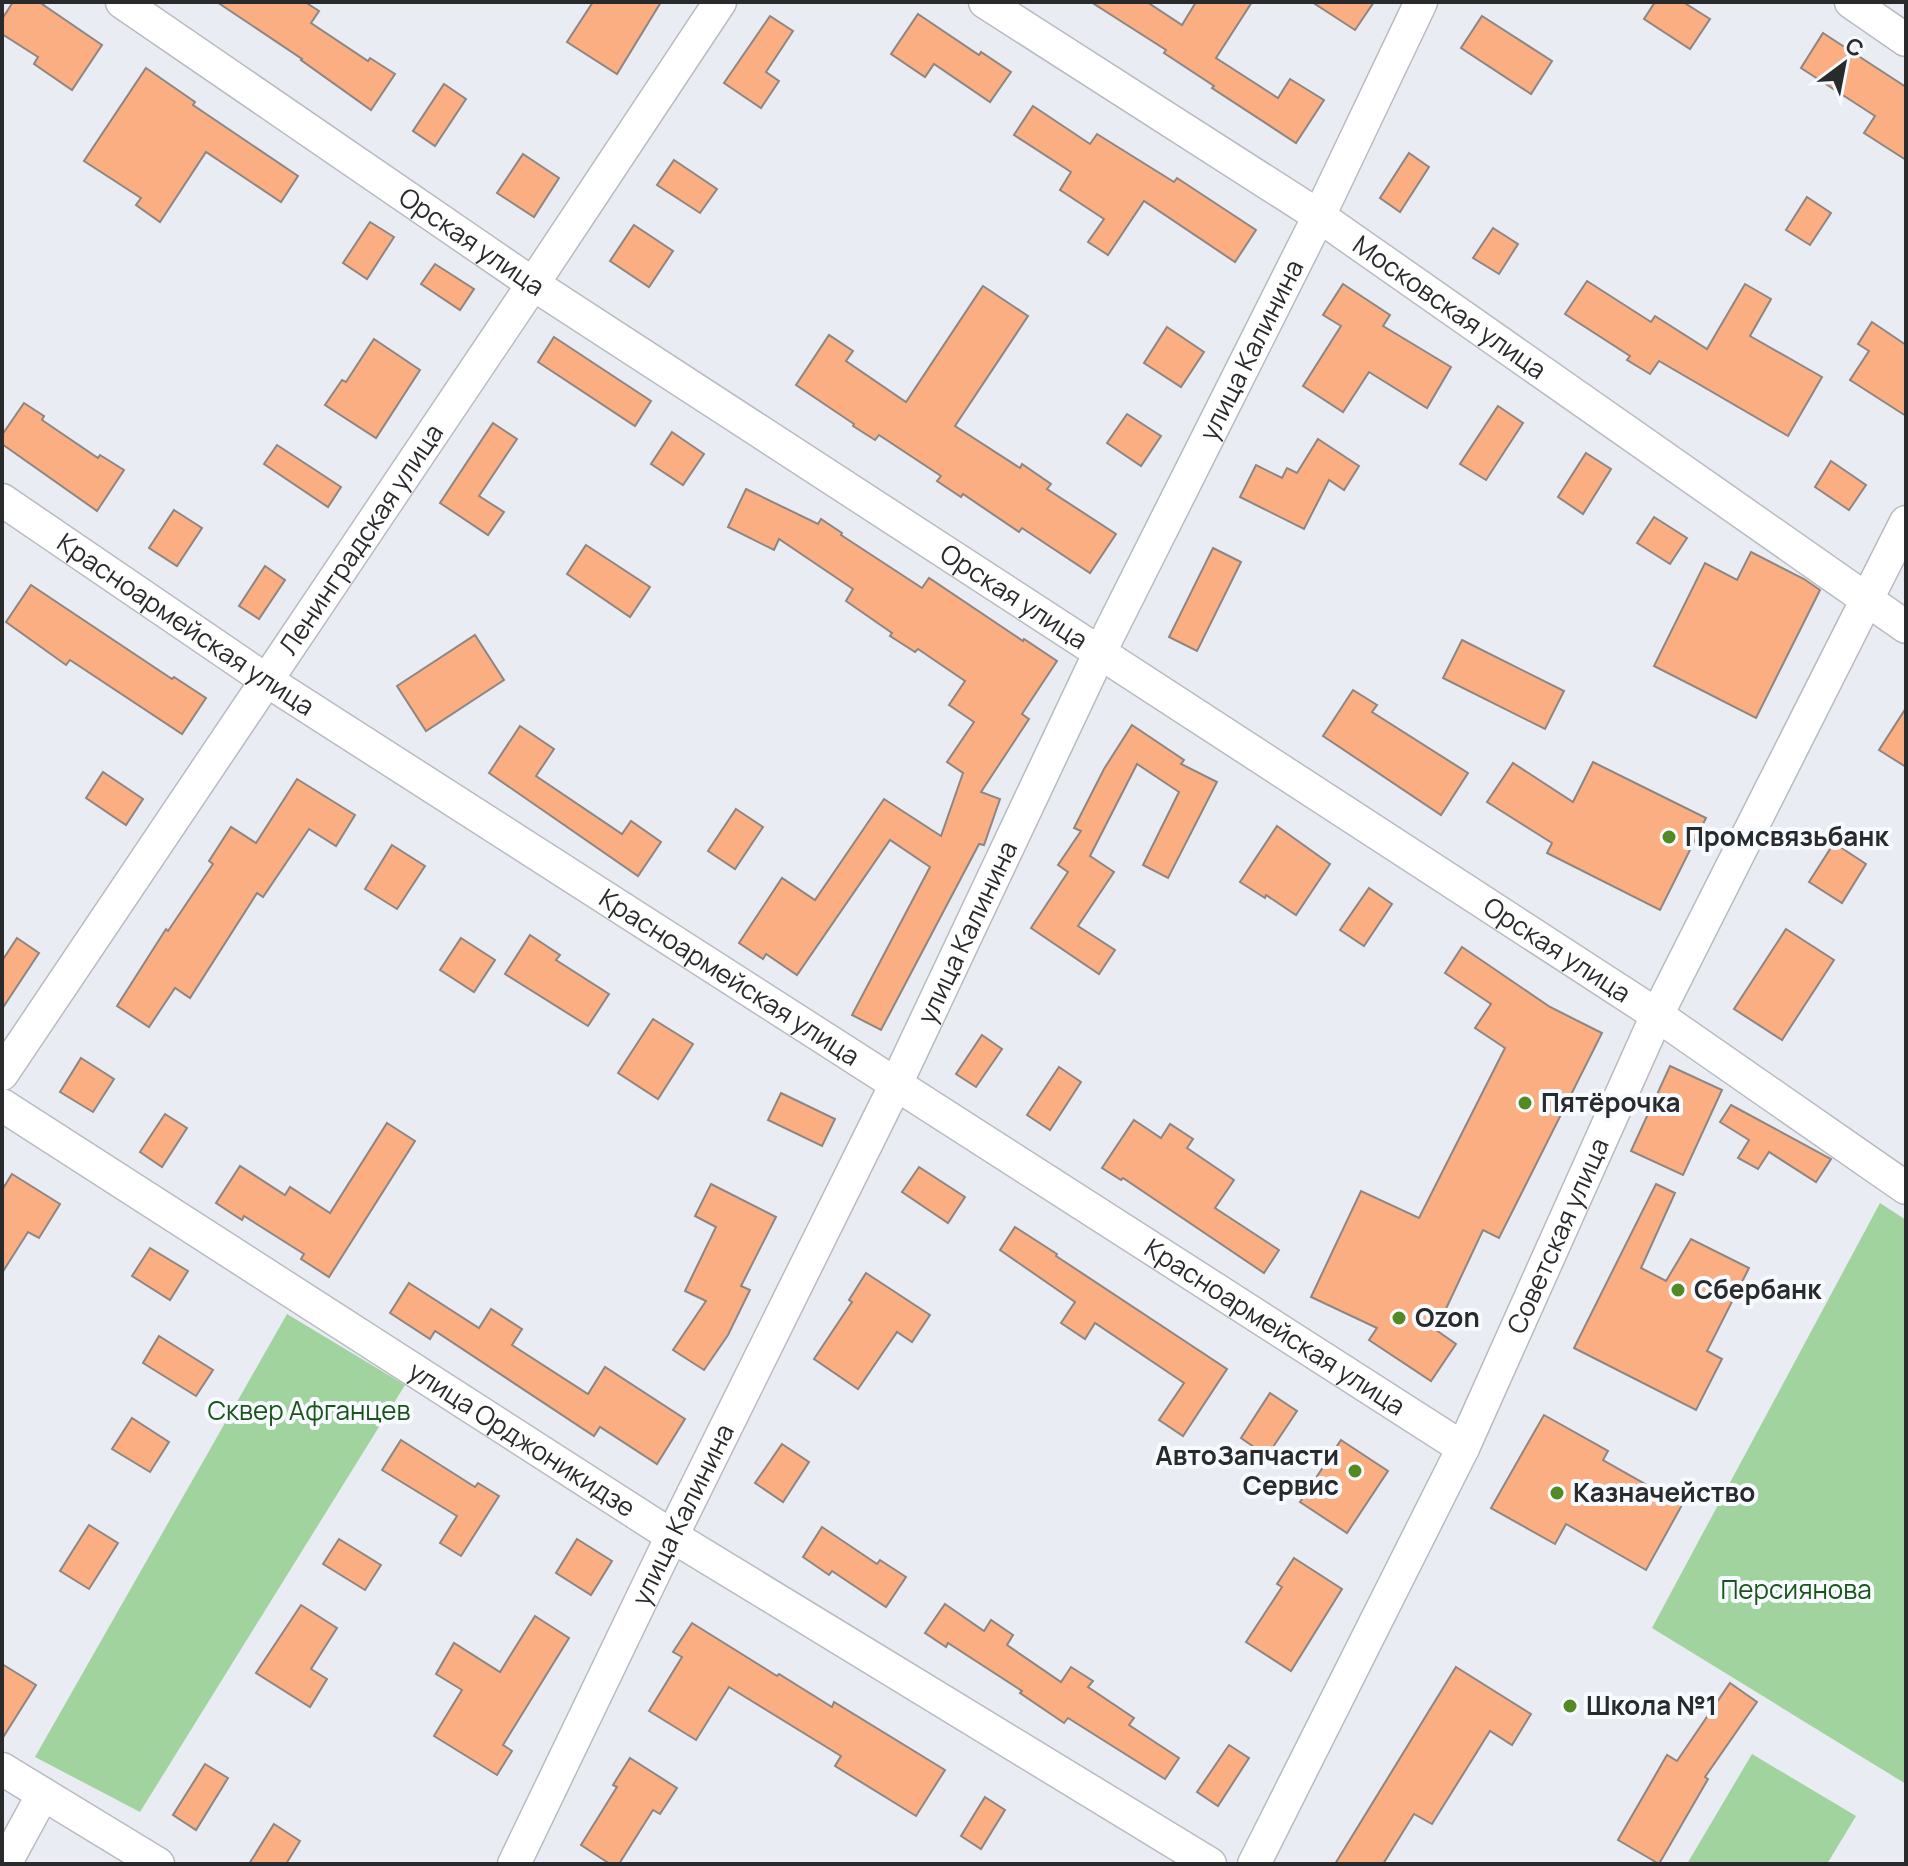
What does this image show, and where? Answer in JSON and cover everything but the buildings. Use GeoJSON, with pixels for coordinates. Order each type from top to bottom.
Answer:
{"type":"FeatureCollection","features":[{"type":"Feature","properties":{"kind":"street","name":"Орская улица"},"geometry":{"type":"LineString","coordinates":[[122,2],[533,284],[1657,1015],[1906,1188]]}},
{"type":"Feature","properties":{"kind":"street","name":"Ленинградская улица"},"geometry":{"type":"LineString","coordinates":[[2,1074],[720,2]]}},
{"type":"Feature","properties":{"kind":"street","name":"Московская улица"},"geometry":{"type":"LineString","coordinates":[[985,2],[1319,216],[1906,627]]}},
{"type":"Feature","properties":{"kind":"street","name":"улица Калинина"},"geometry":{"type":"LineString","coordinates":[[514,1864],[896,1084],[1099,654],[1319,216],[1421,2]]}},
{"type":"Feature","properties":{"kind":"street"},"geometry":{"type":"LineString","coordinates":[[1851,2],[1906,40]]}},
{"type":"Feature","properties":{"kind":"street","name":"Красноармейская улица"},"geometry":{"type":"LineString","coordinates":[[2,500],[266,680],[1463,1448]]}},
{"type":"Feature","properties":{"kind":"street","name":"Советская улица"},"geometry":{"type":"LineString","coordinates":[[1254,1864],[1463,1448],[1657,1015],[1906,522]]}},
{"type":"Feature","properties":{"kind":"street","name":"улица Орджоникидзе"},"geometry":{"type":"LineString","coordinates":[[2,1105],[672,1536],[1210,1864]]}},
{"type":"Feature","properties":{"kind":"street"},"geometry":{"type":"LineString","coordinates":[[2,1769],[158,1864]]}},
{"type":"Feature","properties":{"kind":"street"},"geometry":{"type":"LineString","coordinates":[[5,1864],[43,1794]]}},
{"type":"Feature","properties":{"kind":"green space","name":"Персиянова"},"geometry":{"type":"Polygon","coordinates":[[[1880,1203],[1906,1220],[1906,1784],[1652,1628],[1880,1203]]]}},
{"type":"Feature","properties":{"kind":"green space","name":"Сквер Афганцев"},"geometry":{"type":"Polygon","coordinates":[[[287,1314],[405,1385],[140,1812],[35,1757],[287,1314]]]}},
{"type":"Feature","properties":{"kind":"green space"},"geometry":{"type":"Polygon","coordinates":[[[1752,1754],[1856,1816],[1827,1864],[1687,1864],[1752,1754]]]}},
{"type":"Feature","properties":{"kind":"place","name":"Промсвязьбанк"},"geometry":{"type":"Point","coordinates":[1669,837]}},
{"type":"Feature","properties":{"kind":"place","name":"Пятёрочка"},"geometry":{"type":"Point","coordinates":[1525,1103]}},
{"type":"Feature","properties":{"kind":"place","name":"Сбербанк"},"geometry":{"type":"Point","coordinates":[1678,1290]}},
{"type":"Feature","properties":{"kind":"place","name":"Ozon"},"geometry":{"type":"Point","coordinates":[1399,1318]}},
{"type":"Feature","properties":{"kind":"place","name":"АвтоЗапчасти Сервис"},"geometry":{"type":"Point","coordinates":[1355,1471]}},
{"type":"Feature","properties":{"kind":"place","name":"Казначейство"},"geometry":{"type":"Point","coordinates":[1557,1493]}},
{"type":"Feature","properties":{"kind":"place","name":"Школа №1"},"geometry":{"type":"Point","coordinates":[1570,1706]}}]}
